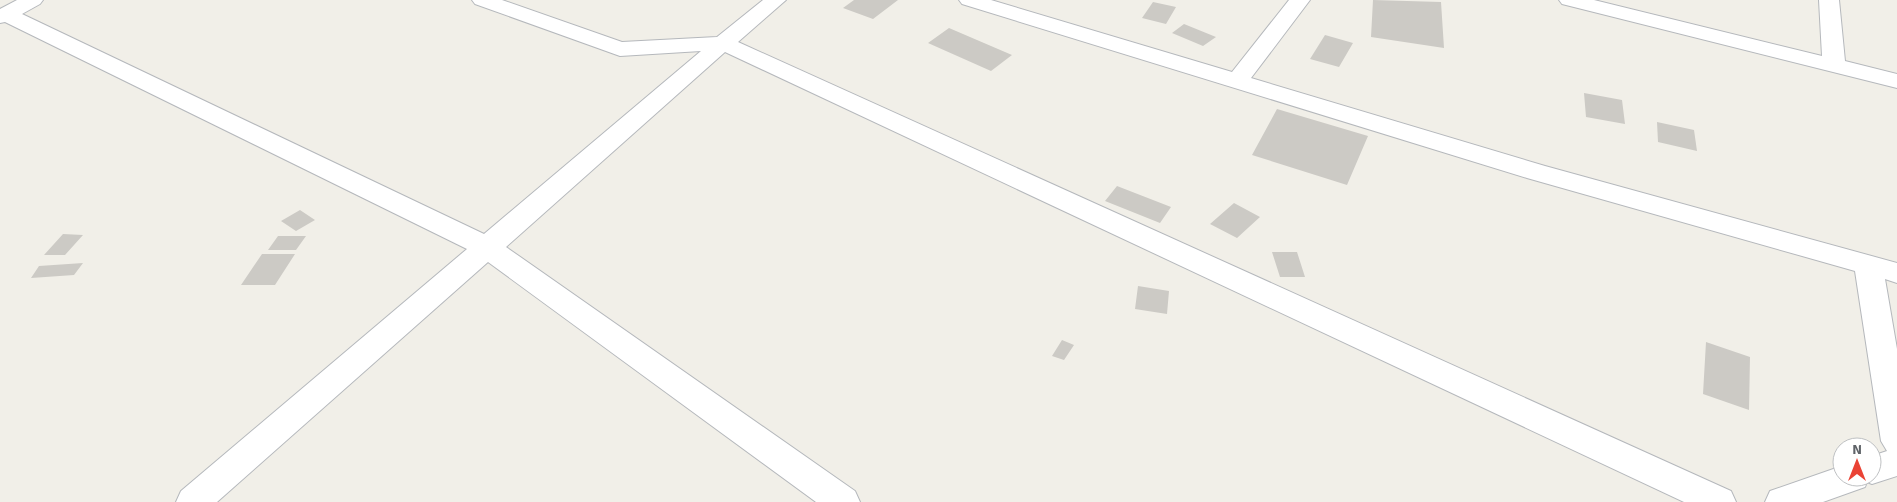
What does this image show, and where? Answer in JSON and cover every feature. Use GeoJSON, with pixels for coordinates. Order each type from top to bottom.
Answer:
{"type":"FeatureCollection","features":[{"type":"Feature","properties":{"kind":"street"},"geometry":{"type":"LineString","coordinates":[[3,15],[32,0]]}},
{"type":"Feature","properties":{"kind":"street"},"geometry":{"type":"LineString","coordinates":[[482,0],[620,49],[723,44],[1719,502]]}},
{"type":"Feature","properties":{"kind":"street"},"geometry":{"type":"LineString","coordinates":[[193,502],[776,0]]}},
{"type":"Feature","properties":{"kind":"street"},"geometry":{"type":"LineString","coordinates":[[969,0],[1536,172],[1897,273]]}},
{"type":"Feature","properties":{"kind":"street"},"geometry":{"type":"LineString","coordinates":[[1237,81],[1300,0]]}},
{"type":"Feature","properties":{"kind":"street"},"geometry":{"type":"LineString","coordinates":[[1568,0],[1897,81]]}},
{"type":"Feature","properties":{"kind":"street"},"geometry":{"type":"LineString","coordinates":[[1829,0],[1834,66]]}},
{"type":"Feature","properties":{"kind":"street"},"geometry":{"type":"LineString","coordinates":[[3,15],[487,247],[843,502]]}},
{"type":"Feature","properties":{"kind":"street"},"geometry":{"type":"LineString","coordinates":[[1868,264],[1897,441]]}},
{"type":"Feature","properties":{"kind":"street"},"geometry":{"type":"LineString","coordinates":[[1882,467],[1897,462]]}},
{"type":"Feature","properties":{"kind":"street"},"geometry":{"type":"LineString","coordinates":[[1782,502],[1832,484]]}},
{"type":"Feature","properties":{"kind":"building"},"geometry":{"type":"Polygon","coordinates":[[[854,0],[898,0],[873,19],[843,8],[854,0]]]}},
{"type":"Feature","properties":{"kind":"building"},"geometry":{"type":"Polygon","coordinates":[[[1373,0],[1441,2],[1444,48],[1371,37],[1373,0]]]}},
{"type":"Feature","properties":{"kind":"building"},"geometry":{"type":"Polygon","coordinates":[[[1153,2],[1176,7],[1166,24],[1142,18],[1153,2]]]}},
{"type":"Feature","properties":{"kind":"building"},"geometry":{"type":"Polygon","coordinates":[[[1184,24],[1216,37],[1203,46],[1172,33],[1184,24]]]}},
{"type":"Feature","properties":{"kind":"building"},"geometry":{"type":"Polygon","coordinates":[[[949,28],[1012,55],[991,71],[928,43],[949,28]]]}},
{"type":"Feature","properties":{"kind":"building"},"geometry":{"type":"Polygon","coordinates":[[[1325,35],[1353,43],[1339,67],[1310,59],[1325,35]]]}},
{"type":"Feature","properties":{"kind":"building"},"geometry":{"type":"Polygon","coordinates":[[[1584,93],[1622,100],[1625,124],[1586,117],[1584,93]]]}},
{"type":"Feature","properties":{"kind":"building"},"geometry":{"type":"Polygon","coordinates":[[[1277,109],[1368,136],[1347,185],[1252,155],[1277,109]]]}},
{"type":"Feature","properties":{"kind":"building"},"geometry":{"type":"Polygon","coordinates":[[[1657,122],[1694,130],[1697,151],[1658,142],[1657,122]]]}},
{"type":"Feature","properties":{"kind":"building"},"geometry":{"type":"Polygon","coordinates":[[[1117,186],[1171,207],[1160,223],[1105,201],[1117,186]]]}},
{"type":"Feature","properties":{"kind":"building"},"geometry":{"type":"Polygon","coordinates":[[[1234,203],[1260,217],[1237,238],[1210,224],[1234,203]]]}},
{"type":"Feature","properties":{"kind":"building"},"geometry":{"type":"Polygon","coordinates":[[[300,210],[315,220],[296,231],[281,221],[300,210]]]}},
{"type":"Feature","properties":{"kind":"building"},"geometry":{"type":"Polygon","coordinates":[[[63,234],[83,235],[65,255],[44,255],[63,234]]]}},
{"type":"Feature","properties":{"kind":"building"},"geometry":{"type":"Polygon","coordinates":[[[278,236],[306,236],[296,250],[268,250],[278,236]]]}},
{"type":"Feature","properties":{"kind":"building"},"geometry":{"type":"Polygon","coordinates":[[[1272,252],[1297,252],[1305,277],[1280,277],[1272,252]]]}},
{"type":"Feature","properties":{"kind":"building"},"geometry":{"type":"Polygon","coordinates":[[[262,254],[295,254],[275,285],[241,285],[262,254]]]}},
{"type":"Feature","properties":{"kind":"building"},"geometry":{"type":"Polygon","coordinates":[[[83,263],[74,275],[31,278],[39,266],[83,263]]]}},
{"type":"Feature","properties":{"kind":"building"},"geometry":{"type":"Polygon","coordinates":[[[1138,286],[1169,291],[1167,314],[1135,309],[1138,286]]]}},
{"type":"Feature","properties":{"kind":"building"},"geometry":{"type":"Polygon","coordinates":[[[1062,340],[1074,345],[1064,360],[1052,356],[1062,340]]]}},
{"type":"Feature","properties":{"kind":"building"},"geometry":{"type":"Polygon","coordinates":[[[1706,342],[1750,357],[1749,410],[1703,394],[1706,342]]]}}]}
